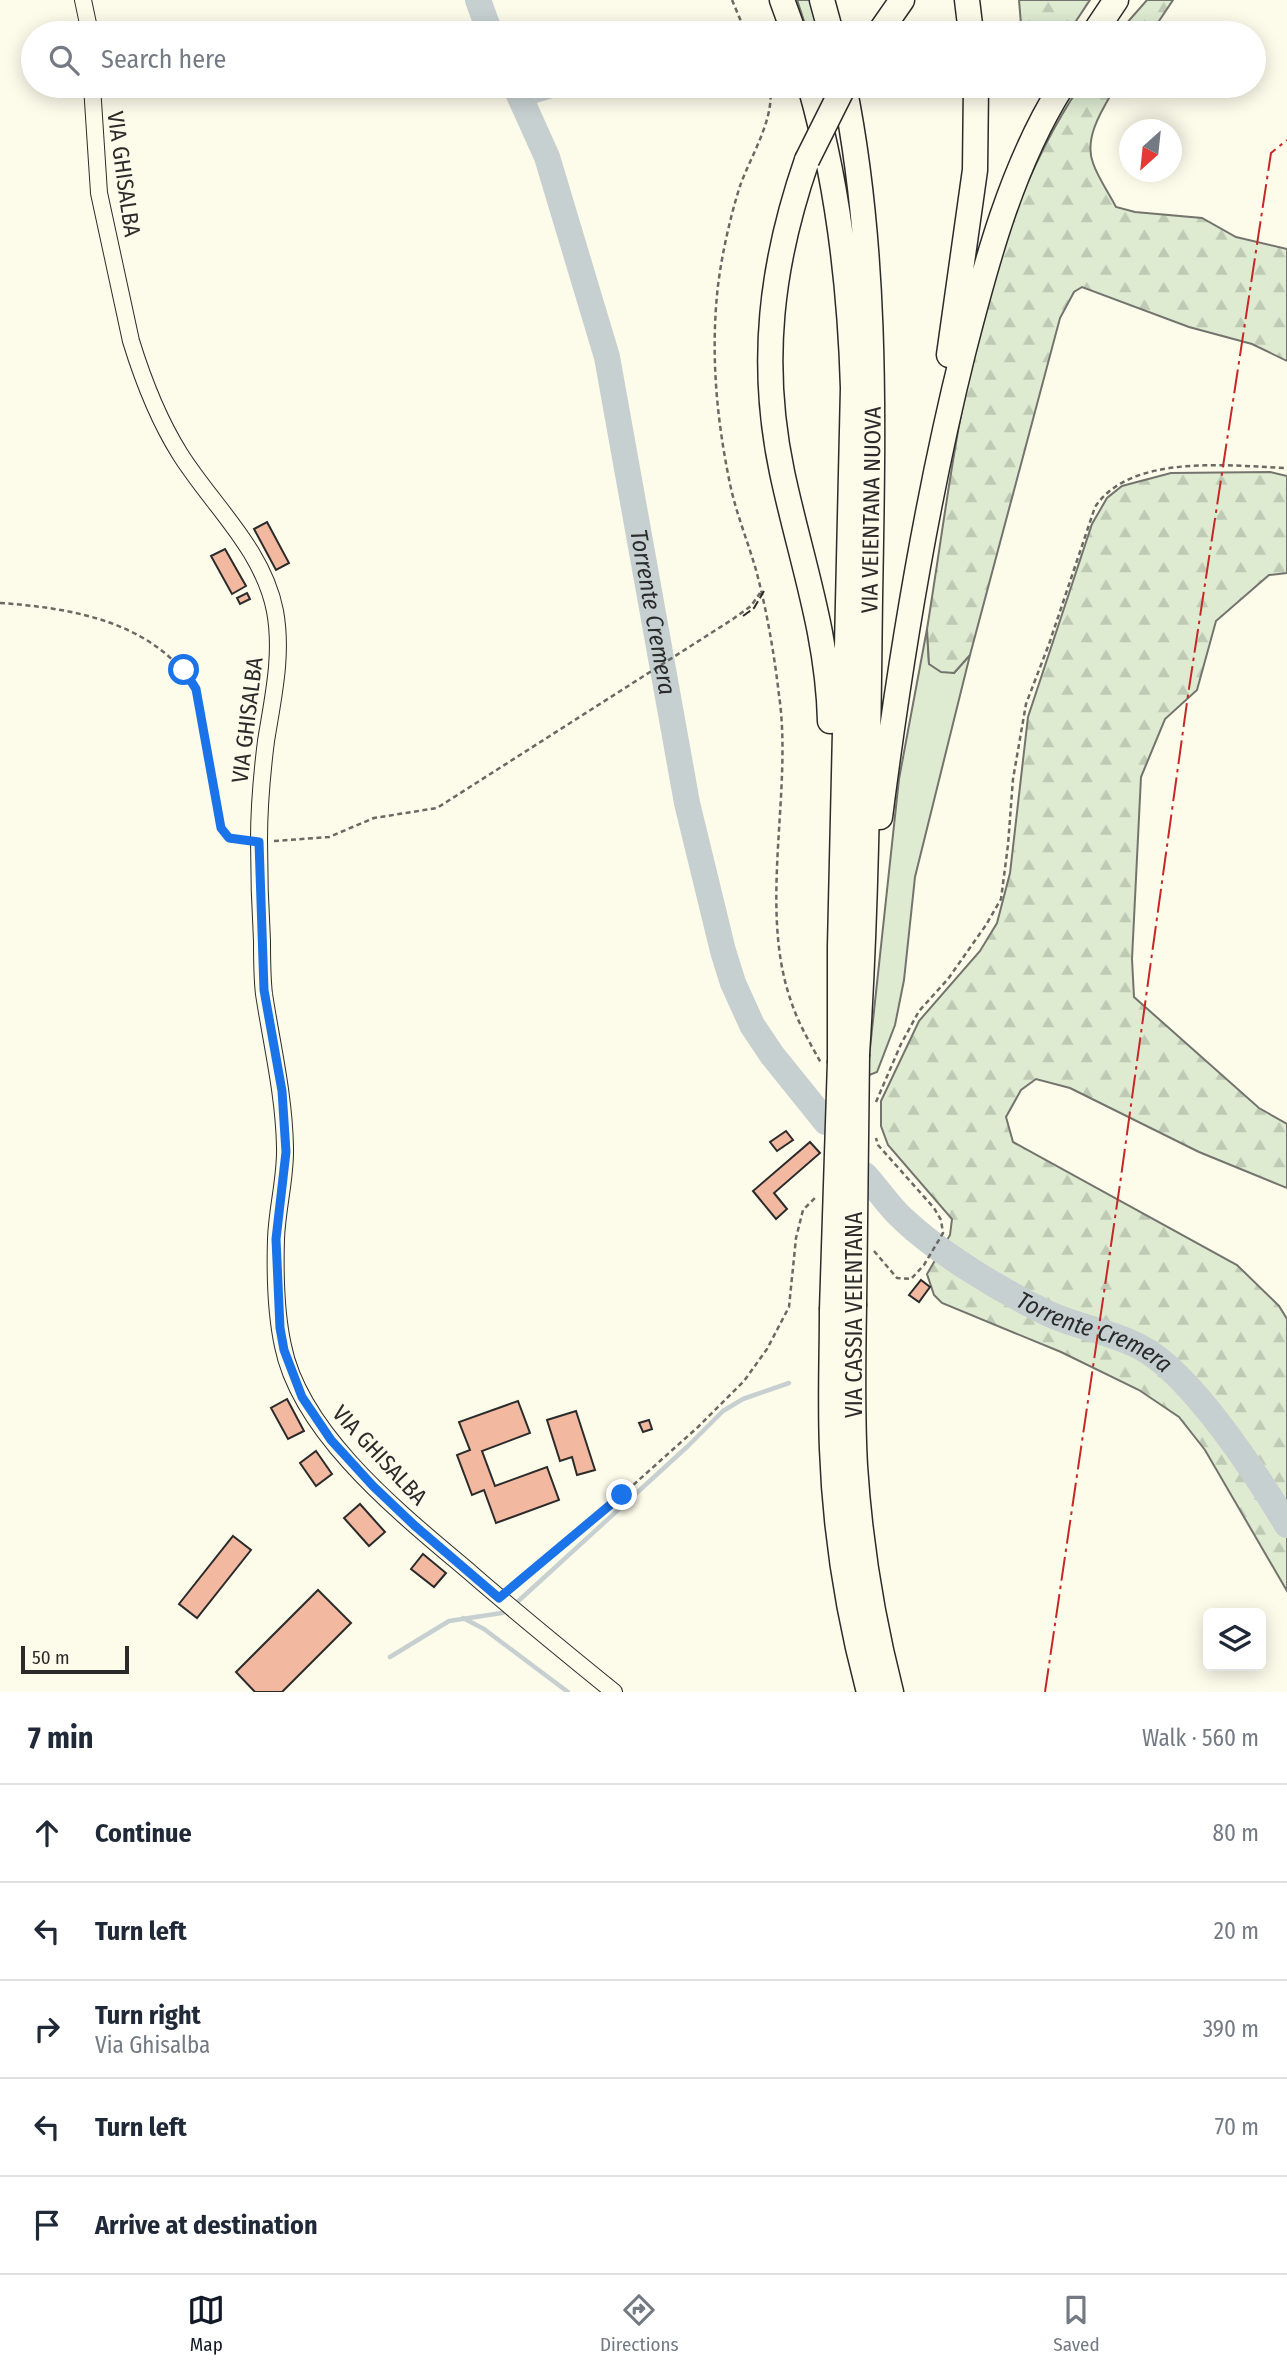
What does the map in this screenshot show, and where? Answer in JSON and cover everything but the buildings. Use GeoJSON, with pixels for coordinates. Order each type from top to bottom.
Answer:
{"type":"FeatureCollection","features":[{"type":"Feature","properties":{"kind":"highway"},"geometry":{"type":"LineString","coordinates":[[782,0],[790,21]]}},
{"type":"Feature","properties":{"kind":"highway"},"geometry":{"type":"LineString","coordinates":[[822,0],[828,21]]}},
{"type":"Feature","properties":{"kind":"highway"},"geometry":{"type":"LineString","coordinates":[[887,21],[902,0]]}},
{"type":"Feature","properties":{"kind":"highway"},"geometry":{"type":"LineString","coordinates":[[967,0],[970,21]]}},
{"type":"Feature","properties":{"kind":"highway"},"geometry":{"type":"LineString","coordinates":[[1102,21],[1116,0]]}},
{"type":"Feature","properties":{"kind":"highway"},"geometry":{"type":"LineString","coordinates":[[813,98],[841,226],[853,388],[839,946]]}},
{"type":"Feature","properties":{"kind":"highway"},"geometry":{"type":"LineString","coordinates":[[838,98],[807,159],[789,214],[773,294],[769,369],[781,470],[812,590],[829,692],[832,830],[839,946]]}},
{"type":"Feature","properties":{"kind":"highway","name":"VIA VEIENTANA NUOVA"},"geometry":{"type":"LineString","coordinates":[[846,98],[859,165],[871,308],[873,444],[865,936]]}},
{"type":"Feature","properties":{"kind":"highway"},"geometry":{"type":"LineString","coordinates":[[943,432],[950,348],[976,150],[976,98]]}},
{"type":"Feature","properties":{"kind":"highway"},"geometry":{"type":"LineString","coordinates":[[865,936],[898,678],[943,432],[986,261],[1018,175],[1056,98]]}},
{"type":"Feature","properties":{"kind":"highway","name":"VIA CASSIA VEIENTANA"},"geometry":{"type":"LineString","coordinates":[[840,1061],[865,936]]}},
{"type":"Feature","properties":{"kind":"highway","name":"VIA CASSIA VEIENTANA"},"geometry":{"type":"LineString","coordinates":[[839,946],[843,1308],[857,1490],[869,1590],[891,1692]]}},
{"type":"Feature","properties":{"kind":"highway","name":"VIA CASSIA VEIENTANA"},"geometry":{"type":"LineString","coordinates":[[843,1308],[831,1431],[834,1476],[849,1596],[869,1692]]}},
{"type":"Feature","properties":{"kind":"street"},"geometry":{"type":"LineString","coordinates":[[83,0],[87,21]]}},
{"type":"Feature","properties":{"kind":"street","name":"VIA GHISALBA"},"geometry":{"type":"LineString","coordinates":[[93,98],[99,193],[131,341],[142,373],[162,422],[179,453],[255,560],[275,610],[279,662],[265,746],[259,842],[264,990],[282,1091],[286,1152],[276,1239],[280,1328],[287,1361],[308,1407],[345,1456],[414,1525],[614,1692]]}},
{"type":"Feature","properties":{"kind":"path"},"geometry":{"type":"LineString","coordinates":[[732,0],[741,21]]}},
{"type":"Feature","properties":{"kind":"path"},"geometry":{"type":"LineString","coordinates":[[772,98],[740,188],[717,293],[714,363],[717,412],[731,487],[768,623],[782,716],[778,910],[780,953],[790,999],[840,1061]]}},
{"type":"Feature","properties":{"kind":"path"},"geometry":{"type":"LineString","coordinates":[[875,1104],[901,1044],[919,1011],[948,979],[986,925],[1000,899],[1008,845],[1013,779],[1026,704],[1049,645],[1095,507],[1111,489],[1125,480],[1162,469],[1229,466],[1287,468]]}},
{"type":"Feature","properties":{"kind":"path"},"geometry":{"type":"LineString","coordinates":[[0,603],[53,608],[99,619],[147,638],[168,654],[184,670],[196,689],[221,828],[229,838],[259,842],[329,837],[374,818],[437,808],[670,660],[751,606],[761,592]]}},
{"type":"Feature","properties":{"kind":"path"},"geometry":{"type":"LineString","coordinates":[[874,1132],[878,1144],[934,1208],[941,1220],[943,1233],[925,1265],[911,1279],[897,1278],[874,1251]]}},
{"type":"Feature","properties":{"kind":"path"},"geometry":{"type":"LineString","coordinates":[[507,1604],[744,1381],[767,1349],[789,1307],[796,1238],[803,1210],[818,1195]]}},
{"type":"Feature","properties":{"kind":"green space"},"geometry":{"type":"Polygon","coordinates":[[[797,0],[812,0],[818,21],[804,21],[797,0]]]}},
{"type":"Feature","properties":{"kind":"green space"},"geometry":{"type":"Polygon","coordinates":[[[1019,0],[1090,0],[1076,21],[1021,21],[1019,0]]]}},
{"type":"Feature","properties":{"kind":"green space"},"geometry":{"type":"Polygon","coordinates":[[[1147,0],[1173,0],[1159,21],[1129,21],[1147,0]]]}},
{"type":"Feature","properties":{"kind":"green space"},"geometry":{"type":"Polygon","coordinates":[[[1073,98],[1109,98],[1096,123],[1091,153],[1098,174],[1116,207],[1135,212],[1202,218],[1236,237],[1287,249],[1287,361],[1252,344],[1189,327],[1082,287],[1074,292],[1060,318],[970,655],[954,673],[941,672],[929,664],[927,629],[960,418],[992,279],[1015,212],[1044,148],[1073,98]]]}},
{"type":"Feature","properties":{"kind":"green space"},"geometry":{"type":"Polygon","coordinates":[[[1270,472],[1287,476],[1287,573],[1269,575],[1216,621],[1197,690],[1165,719],[1141,777],[1132,959],[1134,997],[1259,1108],[1287,1124],[1287,1188],[1199,1152],[1070,1088],[1036,1079],[1021,1090],[1006,1117],[1013,1142],[1237,1265],[1279,1306],[1287,1319],[1287,1591],[1205,1450],[1179,1417],[1139,1390],[1061,1352],[942,1303],[934,1295],[927,1274],[950,1235],[952,1219],[888,1145],[881,1126],[881,1101],[919,1021],[980,951],[997,923],[1010,873],[1028,717],[1092,524],[1107,498],[1122,486],[1171,473],[1270,472]]]}},
{"type":"Feature","properties":{"kind":"green space"},"geometry":{"type":"Polygon","coordinates":[[[927,629],[929,664],[954,673],[970,655],[915,877],[904,980],[895,1025],[877,1072],[867,1076],[899,779],[927,629]]]}},
{"type":"Feature","properties":{"kind":"waterway","name":"Torrente Cremera"},"geometry":{"type":"LineString","coordinates":[[478,0],[486,21]]}},
{"type":"Feature","properties":{"kind":"waterway","name":"Torrente Cremera"},"geometry":{"type":"LineString","coordinates":[[520,98],[547,157],[607,357],[687,803],[723,951],[733,983],[752,1025],[772,1055],[826,1122]]}},
{"type":"Feature","properties":{"kind":"waterway"},"geometry":{"type":"LineString","coordinates":[[525,104],[545,98]]}},
{"type":"Feature","properties":{"kind":"waterway","name":"Torrente Cremera"},"geometry":{"type":"LineString","coordinates":[[865,1175],[903,1219],[934,1245],[971,1270],[1045,1312],[1129,1342],[1160,1360],[1221,1427],[1287,1525]]}},
{"type":"Feature","properties":{"kind":"waterway"},"geometry":{"type":"LineString","coordinates":[[514,1605],[723,1411],[743,1399],[789,1383]]}},
{"type":"Feature","properties":{"kind":"waterway"},"geometry":{"type":"LineString","coordinates":[[390,1657],[449,1621],[507,1610]]}},
{"type":"Feature","properties":{"kind":"waterway"},"geometry":{"type":"LineString","coordinates":[[463,1618],[484,1629],[568,1692]]}},
{"type":"Feature","properties":{"kind":"fence"},"geometry":{"type":"LineString","coordinates":[[743,616],[754,608],[764,591]]}},
{"type":"Feature","properties":{"kind":"power"},"geometry":{"type":"LineString","coordinates":[[1045,1692],[1120,1184],[1188,695],[1271,153],[1287,140]]}},
{"type":"Feature","properties":{"kind":"route"},"geometry":{"type":"LineString","coordinates":[[184,670],[196,689],[221,828],[229,838],[259,842],[264,990],[282,1091],[286,1152],[276,1239],[280,1328],[290,1371],[302,1397],[331,1440],[373,1486],[499,1598],[622,1495]]}}]}
